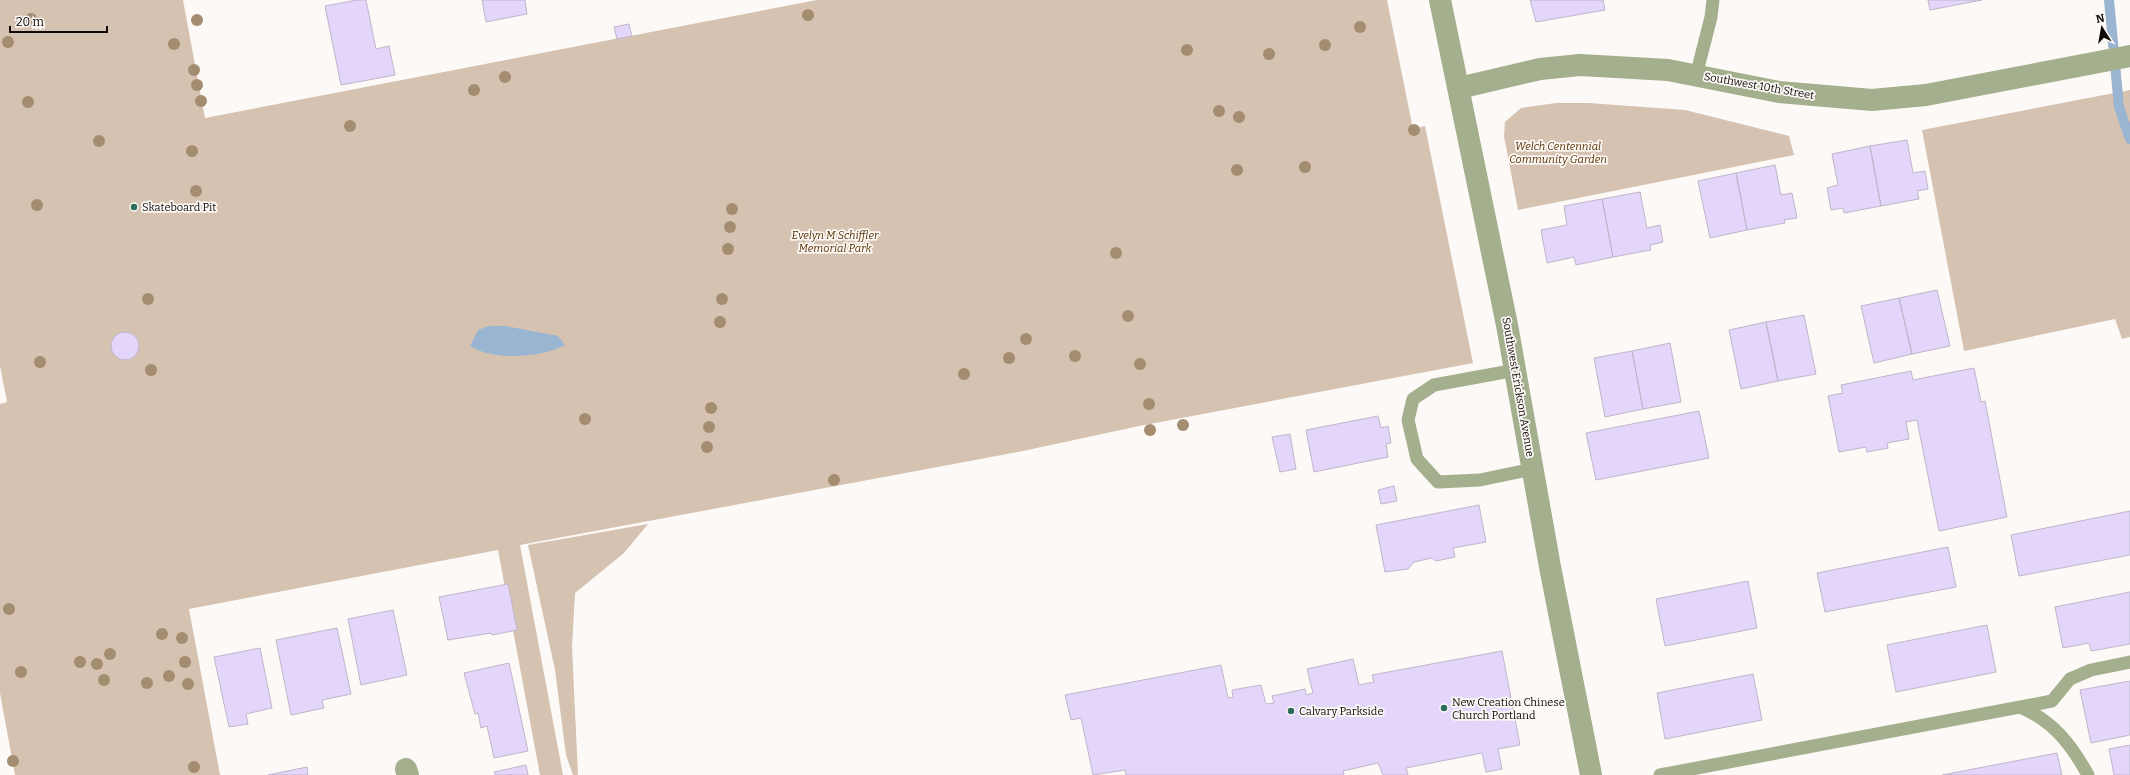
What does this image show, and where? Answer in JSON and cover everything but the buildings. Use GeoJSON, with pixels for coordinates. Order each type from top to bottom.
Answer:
{"type":"FeatureCollection","features":[{"type":"Feature","properties":{"kind":"street","name":"Southwest Erickson Avenue"},"geometry":{"type":"LineString","coordinates":[[1440,0],[1516,370],[1533,469],[1591,775]]}},
{"type":"Feature","properties":{"kind":"street","name":"Southwest 10th Street"},"geometry":{"type":"LineString","coordinates":[[1459,88],[1540,69],[1580,65],[1668,70],[1779,92],[1872,100],[1926,95],[2130,56]]}},
{"type":"Feature","properties":{"kind":"lane"},"geometry":{"type":"LineString","coordinates":[[1696,76],[1711,18],[1713,0]]}},
{"type":"Feature","properties":{"kind":"lane"},"geometry":{"type":"LineString","coordinates":[[1516,370],[1434,385],[1413,399],[1408,420],[1418,459],[1438,482],[1480,480],[1533,469]]}},
{"type":"Feature","properties":{"kind":"lane"},"geometry":{"type":"LineString","coordinates":[[1660,775],[2052,701],[2070,679],[2091,670],[2130,662]]}},
{"type":"Feature","properties":{"kind":"lane"},"geometry":{"type":"LineString","coordinates":[[2020,707],[2035,713],[2059,732],[2077,755],[2088,775]]}},
{"type":"Feature","properties":{"kind":"green space","name":"Evelyn M Schiffler Memorial Park"},"geometry":{"type":"Polygon","coordinates":[[[0,0],[183,0],[205,118],[817,0],[1387,0],[1413,129],[1425,126],[1473,363],[1139,426],[1023,451],[520,545],[563,775],[540,775],[498,550],[189,609],[220,775],[15,775],[0,693],[0,404],[7,402],[0,366],[0,0]]]}},
{"type":"Feature","properties":{"kind":"green space"},"geometry":{"type":"Polygon","coordinates":[[[2130,90],[2130,337],[2122,339],[2115,319],[1964,351],[1922,130],[2130,90]]]}},
{"type":"Feature","properties":{"kind":"green space","name":"Welch Centennial Community Garden"},"geometry":{"type":"Polygon","coordinates":[[[1556,103],[1589,103],[1685,110],[1789,136],[1794,155],[1518,210],[1504,136],[1505,122],[1521,108],[1556,103]]]}},
{"type":"Feature","properties":{"kind":"green space"},"geometry":{"type":"Polygon","coordinates":[[[648,524],[624,553],[575,593],[572,647],[578,775],[573,775],[566,755],[555,670],[528,545],[648,524]]]}},
{"type":"Feature","properties":{"kind":"water"},"geometry":{"type":"Polygon","coordinates":[[[489,326],[506,326],[558,336],[565,345],[543,353],[517,356],[491,354],[470,346],[478,330],[489,326]]]}},
{"type":"Feature","properties":{"kind":"waterway"},"geometry":{"type":"LineString","coordinates":[[2109,0],[2119,107],[2130,139]]}},
{"type":"Feature","properties":{"kind":"place","name":"Skateboard Pit"},"geometry":{"type":"Point","coordinates":[134,207]}},
{"type":"Feature","properties":{"kind":"place","name":"New Creation Chinese Church Portland"},"geometry":{"type":"Point","coordinates":[1444,708]}},
{"type":"Feature","properties":{"kind":"place","name":"Calvary Parkside"},"geometry":{"type":"Point","coordinates":[1291,711]}}]}
